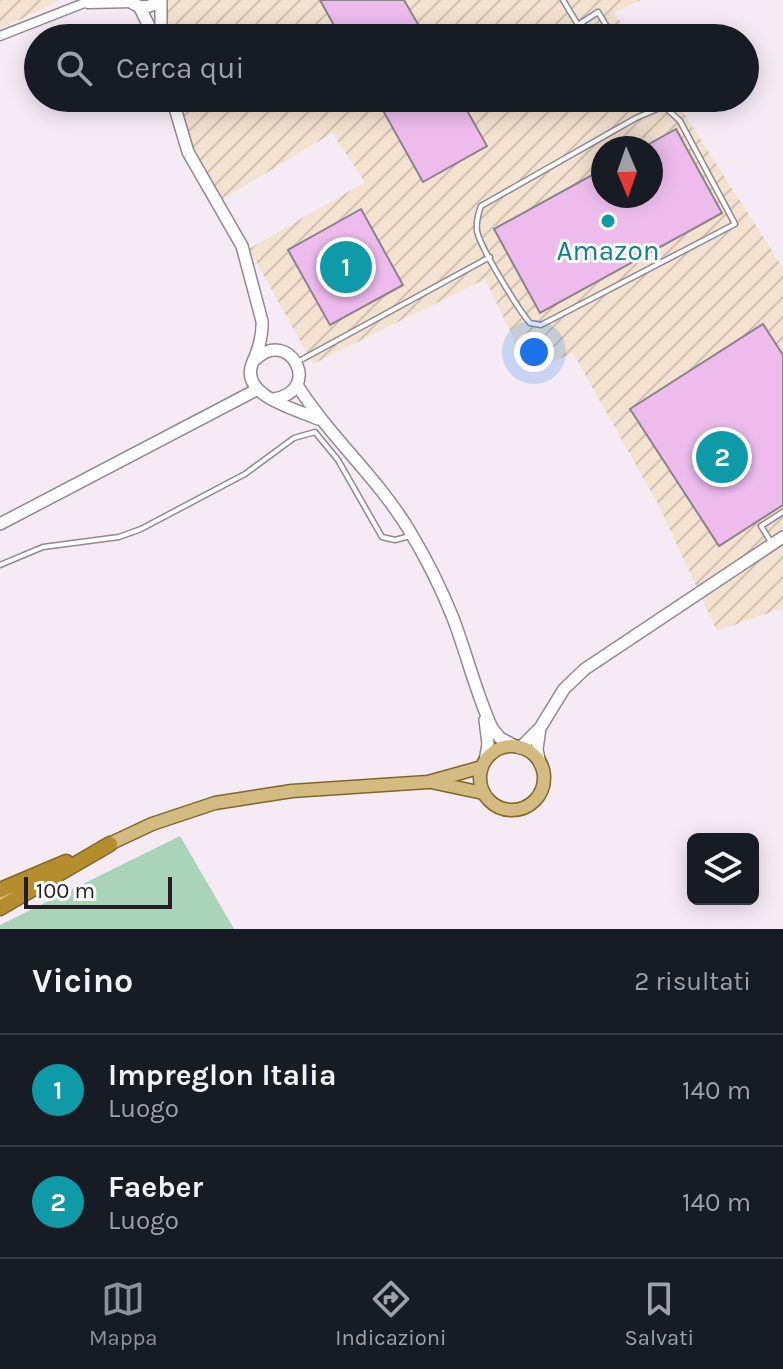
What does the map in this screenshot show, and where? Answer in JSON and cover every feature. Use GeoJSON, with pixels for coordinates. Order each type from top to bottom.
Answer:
{"type":"FeatureCollection","features":[{"type":"Feature","properties":{"kind":"highway"},"geometry":{"type":"LineString","coordinates":[[0,890],[110,844]]}},
{"type":"Feature","properties":{"kind":"highway"},"geometry":{"type":"LineString","coordinates":[[0,908],[110,844]]}},
{"type":"Feature","properties":{"kind":"main road"},"geometry":{"type":"LineString","coordinates":[[0,899],[110,844],[186,812],[243,797],[428,782],[484,764],[502,748],[518,747],[534,756],[540,764],[542,788],[536,799],[526,806],[515,810],[501,808],[483,793],[480,783],[484,764]]}},
{"type":"Feature","properties":{"kind":"main road"},"geometry":{"type":"LineString","coordinates":[[428,782],[483,793]]}},
{"type":"Feature","properties":{"kind":"street"},"geometry":{"type":"LineString","coordinates":[[29,24],[88,2],[152,6],[160,0]]}},
{"type":"Feature","properties":{"kind":"street"},"geometry":{"type":"LineString","coordinates":[[160,0],[161,24]]}},
{"type":"Feature","properties":{"kind":"street"},"geometry":{"type":"LineString","coordinates":[[133,3],[146,24]]}},
{"type":"Feature","properties":{"kind":"street"},"geometry":{"type":"LineString","coordinates":[[0,36],[24,26]]}},
{"type":"Feature","properties":{"kind":"street"},"geometry":{"type":"LineString","coordinates":[[176,112],[188,152],[242,246],[263,330],[276,350]]}},
{"type":"Feature","properties":{"kind":"street"},"geometry":{"type":"LineString","coordinates":[[263,330],[250,373],[256,390],[319,424],[359,461],[412,535],[432,571],[452,618],[484,712],[496,734],[518,747],[540,728],[564,689],[585,669],[778,541]]}},
{"type":"Feature","properties":{"kind":"street"},"geometry":{"type":"LineString","coordinates":[[255,360],[267,351],[276,350],[291,356],[296,362],[300,377],[297,385],[284,397],[274,399]]}},
{"type":"Feature","properties":{"kind":"street"},"geometry":{"type":"LineString","coordinates":[[297,385],[319,424]]}},
{"type":"Feature","properties":{"kind":"street"},"geometry":{"type":"LineString","coordinates":[[0,524],[256,390]]}},
{"type":"Feature","properties":{"kind":"street"},"geometry":{"type":"LineString","coordinates":[[484,712],[488,744],[484,764]]}},
{"type":"Feature","properties":{"kind":"street"},"geometry":{"type":"LineString","coordinates":[[540,728],[537,749],[540,764]]}},
{"type":"Feature","properties":{"kind":"lane"},"geometry":{"type":"LineString","coordinates":[[563,0],[577,24]]}},
{"type":"Feature","properties":{"kind":"lane"},"geometry":{"type":"LineString","coordinates":[[580,24],[598,12],[605,24]]}},
{"type":"Feature","properties":{"kind":"lane"},"geometry":{"type":"LineString","coordinates":[[650,112],[481,206],[477,233],[519,310],[530,323],[541,325],[735,224],[680,121],[670,112]]}},
{"type":"Feature","properties":{"kind":"lane"},"geometry":{"type":"LineString","coordinates":[[296,362],[490,257]]}},
{"type":"Feature","properties":{"kind":"lane"},"geometry":{"type":"LineString","coordinates":[[0,565],[43,547],[119,537],[141,529],[245,474],[319,424],[382,537],[395,540],[412,535]]}},
{"type":"Feature","properties":{"kind":"lane"},"geometry":{"type":"LineString","coordinates":[[778,541],[761,526],[783,512]]}},
{"type":"Feature","properties":{"kind":"shaded area"},"geometry":{"type":"Polygon","coordinates":[[[0,0],[59,0],[0,30],[0,0]]]}},
{"type":"Feature","properties":{"kind":"shaded area"},"geometry":{"type":"Polygon","coordinates":[[[167,0],[641,0],[614,13],[622,24],[167,24],[167,0]]]}},
{"type":"Feature","properties":{"kind":"shaded area"},"geometry":{"type":"Polygon","coordinates":[[[181,112],[683,112],[783,268],[783,608],[717,631],[659,506],[573,353],[529,371],[485,279],[313,364],[249,249],[365,182],[332,133],[223,199],[191,151],[181,112]]]}},
{"type":"Feature","properties":{"kind":"green space"},"geometry":{"type":"Polygon","coordinates":[[[180,836],[234,929],[0,929],[0,925],[180,836]]]}},
{"type":"Feature","properties":{"kind":"building"},"geometry":{"type":"Polygon","coordinates":[[[320,0],[404,0],[418,24],[333,24],[320,0]]]}},
{"type":"Feature","properties":{"kind":"building"},"geometry":{"type":"Polygon","coordinates":[[[384,112],[468,112],[487,146],[423,182],[384,112]]]}},
{"type":"Feature","properties":{"kind":"building","name":"Amazon"},"geometry":{"type":"Polygon","coordinates":[[[676,129],[722,213],[540,313],[494,229],[591,176],[591,208],[663,208],[663,136],[676,129]]]}},
{"type":"Feature","properties":{"kind":"building"},"geometry":{"type":"Polygon","coordinates":[[[361,209],[403,285],[330,325],[288,250],[361,209]]]}},
{"type":"Feature","properties":{"kind":"building"},"geometry":{"type":"Polygon","coordinates":[[[763,324],[783,355],[783,505],[719,546],[630,409],[763,324]]]}},
{"type":"Feature","properties":{"kind":"place","name":"Amazon"},"geometry":{"type":"Point","coordinates":[608,221]}},
{"type":"Feature","properties":{"kind":"place","name":"Impreglon Italia"},"geometry":{"type":"Point","coordinates":[346,267]}},
{"type":"Feature","properties":{"kind":"place","name":"Faeber"},"geometry":{"type":"Point","coordinates":[722,457]}}]}
